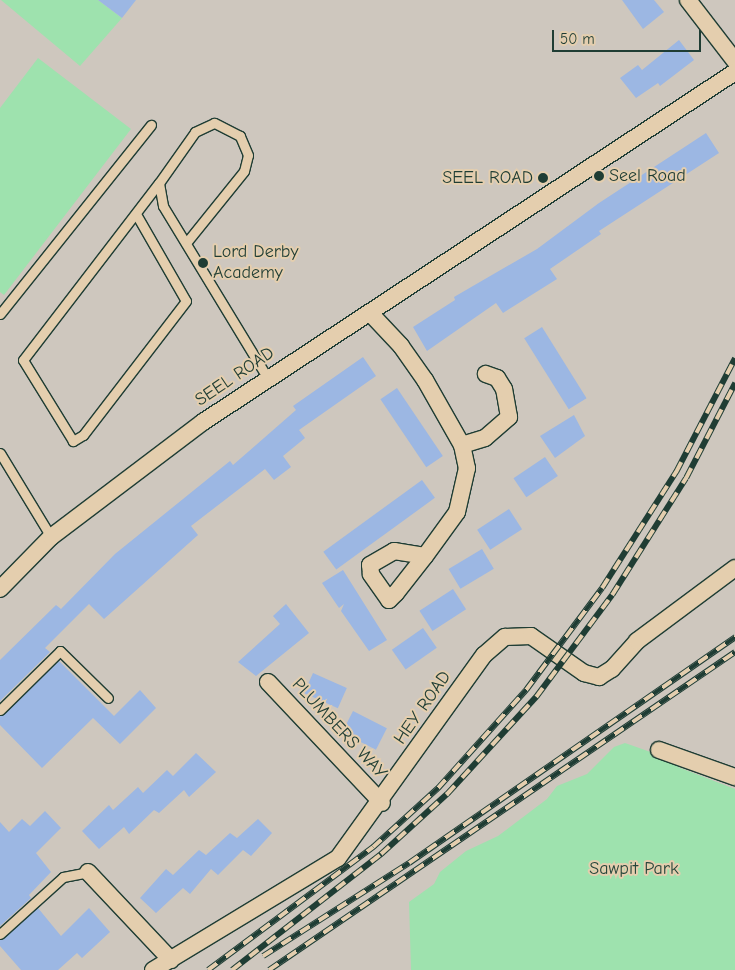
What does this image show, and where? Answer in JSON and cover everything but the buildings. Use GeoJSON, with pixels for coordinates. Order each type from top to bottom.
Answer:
{"type":"FeatureCollection","features":[{"type":"Feature","properties":{"kind":"street"},"geometry":{"type":"LineString","coordinates":[[688,0],[735,61]]}},
{"type":"Feature","properties":{"kind":"street","name":"SEEL ROAD"},"geometry":{"type":"LineString","coordinates":[[0,589],[51,537],[267,377],[371,314],[735,72]]}},
{"type":"Feature","properties":{"kind":"street"},"geometry":{"type":"LineString","coordinates":[[371,314],[401,346],[462,445],[467,468],[464,492],[457,512],[425,556],[396,594],[388,600],[371,574],[370,565],[394,551],[425,556]]}},
{"type":"Feature","properties":{"kind":"street"},"geometry":{"type":"LineString","coordinates":[[462,445],[485,438],[509,417],[504,389],[497,378],[486,374]]}},
{"type":"Feature","properties":{"kind":"street","name":"HEY ROAD"},"geometry":{"type":"LineString","coordinates":[[153,970],[338,858],[382,803],[484,655],[505,637],[531,636],[584,673],[599,677],[612,669],[637,641],[735,568]]}},
{"type":"Feature","properties":{"kind":"street","name":"PLUMBERS WAY"},"geometry":{"type":"LineString","coordinates":[[268,682],[382,803]]}},
{"type":"Feature","properties":{"kind":"street"},"geometry":{"type":"LineString","coordinates":[[659,750],[735,777]]}},
{"type":"Feature","properties":{"kind":"street"},"geometry":{"type":"LineString","coordinates":[[88,872],[171,960]]}},
{"type":"Feature","properties":{"kind":"lane"},"geometry":{"type":"LineString","coordinates":[[136,214],[186,301],[83,435],[73,441],[23,360],[136,214],[196,132],[214,123],[240,136],[248,155],[244,171],[186,243]]}},
{"type":"Feature","properties":{"kind":"lane"},"geometry":{"type":"LineString","coordinates":[[0,314],[150,125]]}},
{"type":"Feature","properties":{"kind":"lane"},"geometry":{"type":"LineString","coordinates":[[159,183],[163,206],[267,377]]}},
{"type":"Feature","properties":{"kind":"lane"},"geometry":{"type":"LineString","coordinates":[[0,453],[51,537]]}},
{"type":"Feature","properties":{"kind":"lane"},"geometry":{"type":"LineString","coordinates":[[0,710],[60,651],[108,698]]}},
{"type":"Feature","properties":{"kind":"lane"},"geometry":{"type":"LineString","coordinates":[[0,934],[63,877],[88,872]]}},
{"type":"Feature","properties":{"kind":"green space"},"geometry":{"type":"Polygon","coordinates":[[[1,0],[98,0],[122,18],[80,66],[1,0]]]}},
{"type":"Feature","properties":{"kind":"green space"},"geometry":{"type":"Polygon","coordinates":[[[38,58],[131,129],[4,295],[0,292],[0,108],[38,58]]]}},
{"type":"Feature","properties":{"kind":"green space","name":"Sawpit Park"},"geometry":{"type":"Polygon","coordinates":[[[625,743],[679,762],[678,767],[735,789],[735,970],[411,970],[409,902],[434,884],[440,872],[466,851],[498,836],[547,799],[557,786],[587,774],[614,747],[625,743]]]}},
{"type":"Feature","properties":{"kind":"railway"},"geometry":{"type":"LineString","coordinates":[[208,970],[373,847],[438,788],[526,690],[602,588],[676,472],[735,358]]}},
{"type":"Feature","properties":{"kind":"railway"},"geometry":{"type":"LineString","coordinates":[[232,970],[381,854],[447,794],[536,697],[612,595],[686,478],[735,383]]}},
{"type":"Feature","properties":{"kind":"railway"},"geometry":{"type":"LineString","coordinates":[[263,956],[409,863],[735,637]]}},
{"type":"Feature","properties":{"kind":"railway"},"geometry":{"type":"LineString","coordinates":[[269,970],[735,652]]}},
{"type":"Feature","properties":{"kind":"place","name":"Seel Road"},"geometry":{"type":"Point","coordinates":[599,176]}},
{"type":"Feature","properties":{"kind":"place","name":"SEEL ROAD"},"geometry":{"type":"Point","coordinates":[543,178]}},
{"type":"Feature","properties":{"kind":"place","name":"Lord Derby Academy"},"geometry":{"type":"Point","coordinates":[203,263]}}]}
